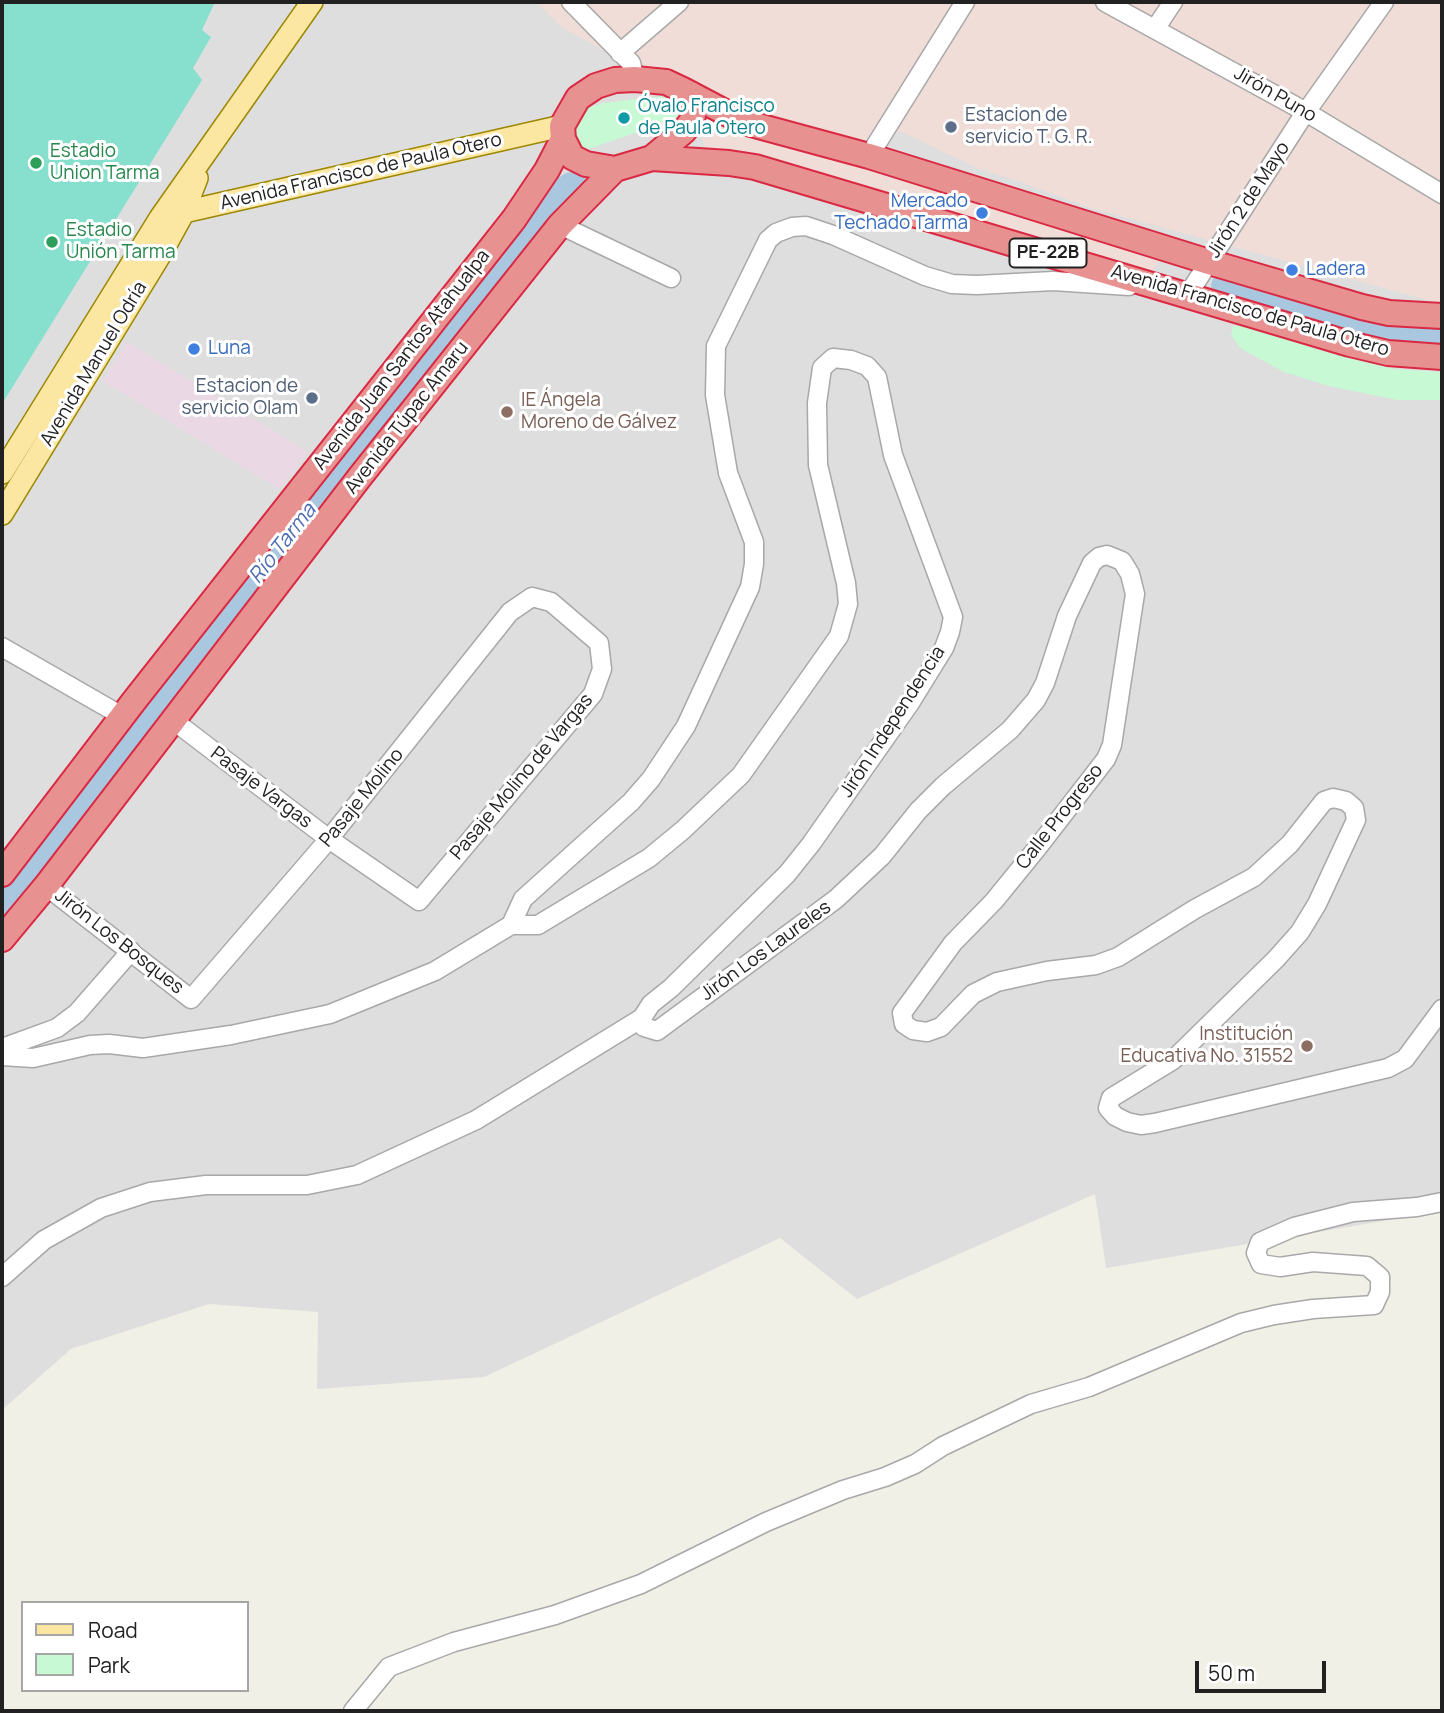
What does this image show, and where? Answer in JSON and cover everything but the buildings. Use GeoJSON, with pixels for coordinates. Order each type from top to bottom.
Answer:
{"type":"FeatureCollection","features":[{"type":"Feature","properties":{"kind":"highway","name":"PE-22B"},"geometry":{"type":"LineString","coordinates":[[615,80],[666,82],[691,94],[694,108],[692,121],[652,158],[615,169],[586,164],[572,157],[562,133],[578,98],[596,86],[615,80]]}},
{"type":"Feature","properties":{"kind":"highway","name":"Avenida Francisco de Paula Otero"},"geometry":{"type":"LineString","coordinates":[[691,94],[751,124],[869,156],[1362,307],[1390,313],[1441,313]]}},
{"type":"Feature","properties":{"kind":"highway","name":"Avenida Juan Santos Atahualpa"},"geometry":{"type":"LineString","coordinates":[[2,874],[122,716],[514,219],[547,170],[562,133]]}},
{"type":"Feature","properties":{"kind":"highway","name":"Avenida Francisco de Paula Otero"},"geometry":{"type":"LineString","coordinates":[[652,158],[755,167],[1126,276],[1155,287],[1388,353],[1442,357]]}},
{"type":"Feature","properties":{"kind":"highway","name":"Avenida Túpac Amaru"},"geometry":{"type":"LineString","coordinates":[[2,939],[174,721],[359,478],[560,225],[615,169]]}},
{"type":"Feature","properties":{"kind":"main road"},"geometry":{"type":"LineString","coordinates":[[206,153],[312,2]]}},
{"type":"Feature","properties":{"kind":"main road","name":"Avenida Francisco de Paula Otero"},"geometry":{"type":"LineString","coordinates":[[160,218],[562,133]]}},
{"type":"Feature","properties":{"kind":"main road","name":"Avenida Manuel Odría"},"geometry":{"type":"LineString","coordinates":[[2,514],[78,392],[184,212],[206,153]]}},
{"type":"Feature","properties":{"kind":"main road","name":"Avenida Manuel Odría"},"geometry":{"type":"LineString","coordinates":[[5,459],[59,380],[160,218],[206,153]]}},
{"type":"Feature","properties":{"kind":"main road"},"geometry":{"type":"LineString","coordinates":[[59,380],[78,392]]}},
{"type":"Feature","properties":{"kind":"street"},"geometry":{"type":"LineString","coordinates":[[571,2],[631,63],[635,79]]}},
{"type":"Feature","properties":{"kind":"street"},"geometry":{"type":"LineString","coordinates":[[620,53],[679,2]]}},
{"type":"Feature","properties":{"kind":"street"},"geometry":{"type":"LineString","coordinates":[[869,156],[965,2]]}},
{"type":"Feature","properties":{"kind":"street","name":"Jirón Puno"},"geometry":{"type":"LineString","coordinates":[[1105,2],[1306,112],[1442,194]]}},
{"type":"Feature","properties":{"kind":"street"},"geometry":{"type":"LineString","coordinates":[[1155,29],[1172,2]]}},
{"type":"Feature","properties":{"kind":"street","name":"Jirón 2 de Mayo"},"geometry":{"type":"LineString","coordinates":[[1187,296],[1306,112],[1384,2]]}},
{"type":"Feature","properties":{"kind":"street"},"geometry":{"type":"LineString","coordinates":[[560,225],[671,278]]}},
{"type":"Feature","properties":{"kind":"street"},"geometry":{"type":"LineString","coordinates":[[2,1056],[33,1058],[90,1045],[143,1048],[231,1035],[330,1014],[435,971],[511,926],[523,899],[631,802],[651,779],[686,726],[750,586],[754,542],[728,473],[715,395],[716,346],[768,240],[776,233],[792,227],[806,226],[833,235],[925,276],[952,284],[1053,282],[1155,287]]}},
{"type":"Feature","properties":{"kind":"street","name":"Jirón Independencia"},"geometry":{"type":"LineString","coordinates":[[511,926],[538,925],[649,858],[683,830],[741,775],[839,636],[848,604],[846,583],[818,466],[817,403],[822,368],[832,358],[851,360],[866,366],[877,377],[893,455],[953,617],[950,632],[944,648],[916,694],[803,854],[787,874],[671,988],[651,1004],[642,1018]]}},
{"type":"Feature","properties":{"kind":"street","name":"Jirón Los Laureles"},"geometry":{"type":"LineString","coordinates":[[642,1018],[644,1027],[657,1031],[836,899],[882,856],[918,811],[943,786],[1010,730],[1035,700],[1045,683],[1067,616],[1092,563],[1107,555]]}},
{"type":"Feature","properties":{"kind":"street","name":"Calle Progreso"},"geometry":{"type":"LineString","coordinates":[[1107,555],[1122,561],[1130,574],[1135,594],[1112,745],[1106,759],[994,901],[953,943],[902,1013],[904,1024],[913,1030],[927,1032],[941,1027],[974,994],[997,982],[1047,971],[1096,965],[1118,957],[1195,909],[1254,877],[1290,844],[1324,801],[1333,798],[1346,801],[1354,807],[1356,820],[1317,904],[1300,932],[1173,1060],[1111,1098],[1108,1108],[1127,1122],[1140,1125],[1155,1123],[1388,1068],[1405,1059],[1442,1009]]}},
{"type":"Feature","properties":{"kind":"street","name":"Pasaje Molino"},"geometry":{"type":"LineString","coordinates":[[191,999],[330,839],[510,612],[532,597]]}},
{"type":"Feature","properties":{"kind":"street","name":"Pasaje Molino de Vargas"},"geometry":{"type":"LineString","coordinates":[[419,901],[593,694],[602,669],[599,643],[551,602],[532,597]]}},
{"type":"Feature","properties":{"kind":"street"},"geometry":{"type":"LineString","coordinates":[[2,647],[122,716]]}},
{"type":"Feature","properties":{"kind":"street","name":"Pasaje Vargas"},"geometry":{"type":"LineString","coordinates":[[174,721],[330,839],[419,901]]}},
{"type":"Feature","properties":{"kind":"street","name":"Jirón Los Bosques"},"geometry":{"type":"LineString","coordinates":[[46,886],[191,999]]}},
{"type":"Feature","properties":{"kind":"street"},"geometry":{"type":"LineString","coordinates":[[2,1048],[57,1028],[77,1013],[131,951]]}},
{"type":"Feature","properties":{"kind":"street"},"geometry":{"type":"LineString","coordinates":[[2,1277],[44,1240],[102,1209],[150,1192],[206,1185],[307,1185],[356,1175],[476,1120],[642,1018]]}},
{"type":"Feature","properties":{"kind":"street"},"geometry":{"type":"LineString","coordinates":[[353,1711],[389,1667],[454,1642],[555,1615],[641,1584],[766,1522],[915,1464],[943,1446],[1031,1404],[1089,1387],[1241,1323],[1313,1309],[1374,1305],[1380,1292],[1380,1277],[1367,1266],[1313,1262],[1280,1267],[1261,1264],[1256,1253],[1260,1242],[1294,1227],[1353,1212],[1442,1202]]}},
{"type":"Feature","properties":{"kind":"shaded area"},"geometry":{"type":"Polygon","coordinates":[[[2,2],[1442,2],[1442,1211],[1106,1268],[1095,1194],[857,1299],[780,1238],[484,1377],[317,1389],[318,1312],[209,1304],[71,1349],[2,1410],[2,2]]]}},
{"type":"Feature","properties":{"kind":"shaded area","name":"Estadio Unión Tarma"},"geometry":{"type":"Polygon","coordinates":[[[2,2],[215,2],[202,30],[211,37],[193,68],[202,80],[2,404],[2,2]]]}},
{"type":"Feature","properties":{"kind":"shaded area"},"geometry":{"type":"Polygon","coordinates":[[[537,2],[1442,2],[1442,304],[1088,207],[977,168],[900,131],[868,143],[762,136],[1160,258],[1151,274],[738,151],[706,150],[700,132],[718,128],[730,129],[680,94],[562,27],[537,2]]]}},
{"type":"Feature","properties":{"kind":"shaded area"},"geometry":{"type":"Polygon","coordinates":[[[127,342],[308,452],[279,489],[103,381],[127,342]]]}},
{"type":"Feature","properties":{"kind":"green space"},"geometry":{"type":"Polygon","coordinates":[[[674,95],[681,101],[681,116],[672,120],[583,151],[573,138],[576,124],[588,108],[603,103],[674,95]]]}},
{"type":"Feature","properties":{"kind":"green space"},"geometry":{"type":"Polygon","coordinates":[[[1245,325],[1329,353],[1394,369],[1442,372],[1442,400],[1397,400],[1329,386],[1284,372],[1240,348],[1231,335],[1233,326],[1245,325]]]}},
{"type":"Feature","properties":{"kind":"waterway","name":"Río Tarma"},"geometry":{"type":"LineString","coordinates":[[2,906],[510,251],[551,203],[572,188]]}},
{"type":"Feature","properties":{"kind":"waterway"},"geometry":{"type":"LineString","coordinates":[[1227,287],[1392,335],[1442,340]]}},
{"type":"Feature","properties":{"kind":"place","name":"Óvalo Francisco de Paula Otero"},"geometry":{"type":"Point","coordinates":[624,118]}},
{"type":"Feature","properties":{"kind":"place","name":"Estacion de servicio T. G. R."},"geometry":{"type":"Point","coordinates":[951,127]}},
{"type":"Feature","properties":{"kind":"place","name":"Estadio Union Tarma"},"geometry":{"type":"Point","coordinates":[36,163]}},
{"type":"Feature","properties":{"kind":"place","name":"Mercado Techado Tarma"},"geometry":{"type":"Point","coordinates":[982,213]}},
{"type":"Feature","properties":{"kind":"place","name":"Estadio Unión Tarma"},"geometry":{"type":"Point","coordinates":[52,242]}},
{"type":"Feature","properties":{"kind":"place","name":"Ladera"},"geometry":{"type":"Point","coordinates":[1292,270]}},
{"type":"Feature","properties":{"kind":"place","name":"Luna"},"geometry":{"type":"Point","coordinates":[194,349]}},
{"type":"Feature","properties":{"kind":"place","name":"Estacion de servicio Olam"},"geometry":{"type":"Point","coordinates":[312,398]}},
{"type":"Feature","properties":{"kind":"place","name":"IE Ángela Moreno de Gálvez"},"geometry":{"type":"Point","coordinates":[507,412]}},
{"type":"Feature","properties":{"kind":"place","name":"Institución Educativa No. 31552"},"geometry":{"type":"Point","coordinates":[1307,1046]}}]}
